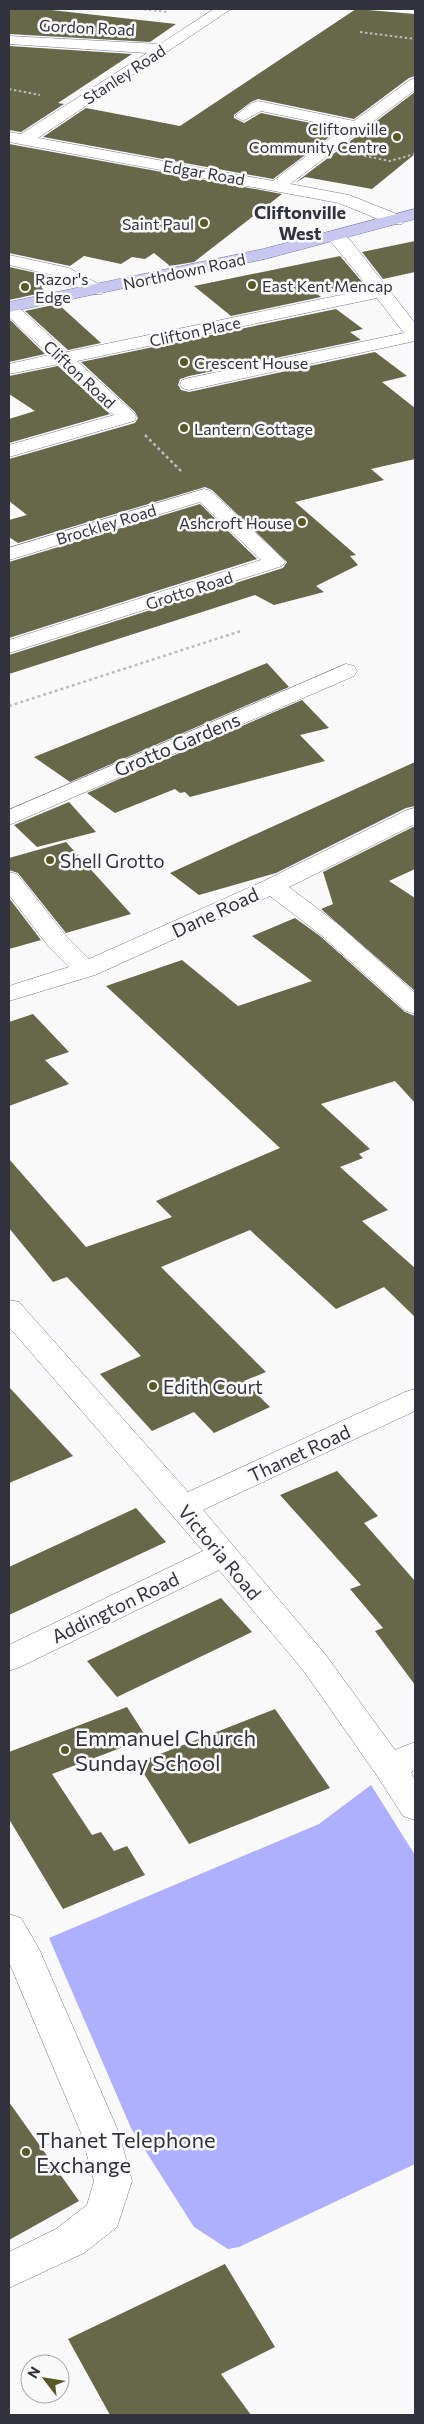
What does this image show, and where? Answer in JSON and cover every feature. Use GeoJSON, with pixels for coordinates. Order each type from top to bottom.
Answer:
{"type":"FeatureCollection","features":[{"type":"Feature","properties":{"kind":"main road","name":"Northdown Road"},"geometry":{"type":"LineString","coordinates":[[9,307],[96,290],[336,237],[415,214]]}},
{"type":"Feature","properties":{"kind":"street","name":"Stanley Road"},"geometry":{"type":"LineString","coordinates":[[16,138],[133,69],[224,9]]}},
{"type":"Feature","properties":{"kind":"street","name":"Gordon Road"},"geometry":{"type":"LineString","coordinates":[[9,41],[163,49]]}},
{"type":"Feature","properties":{"kind":"street","name":"Gordon Road"},"geometry":{"type":"LineString","coordinates":[[9,41],[95,60]]}},
{"type":"Feature","properties":{"kind":"street","name":"Gordon Road"},"geometry":{"type":"LineString","coordinates":[[114,64],[133,69]]}},
{"type":"Feature","properties":{"kind":"street"},"geometry":{"type":"LineString","coordinates":[[278,185],[415,83]]}},
{"type":"Feature","properties":{"kind":"street"},"geometry":{"type":"LineString","coordinates":[[243,116],[258,106],[358,126]]}},
{"type":"Feature","properties":{"kind":"street","name":"Edgar Road"},"geometry":{"type":"LineString","coordinates":[[16,138],[278,185],[343,199],[396,220]]}},
{"type":"Feature","properties":{"kind":"street"},"geometry":{"type":"LineString","coordinates":[[189,384],[248,379],[415,336],[344,244],[336,237]]}},
{"type":"Feature","properties":{"kind":"street"},"geometry":{"type":"LineString","coordinates":[[9,260],[64,272],[96,290]]}},
{"type":"Feature","properties":{"kind":"street","name":"Clifton Place"},"geometry":{"type":"LineString","coordinates":[[9,369],[382,292]]}},
{"type":"Feature","properties":{"kind":"street","name":"Clifton Road"},"geometry":{"type":"LineString","coordinates":[[9,307],[127,417]]}},
{"type":"Feature","properties":{"kind":"street","name":"Clifton Road"},"geometry":{"type":"LineString","coordinates":[[9,451],[127,417]]}},
{"type":"Feature","properties":{"kind":"street","name":"Brockley Road"},"geometry":{"type":"LineString","coordinates":[[9,554],[204,494]]}},
{"type":"Feature","properties":{"kind":"street","name":"Grotto Road"},"geometry":{"type":"LineString","coordinates":[[9,647],[275,562],[204,494]]}},
{"type":"Feature","properties":{"kind":"street","name":"Grotto Gardens"},"geometry":{"type":"LineString","coordinates":[[9,818],[346,671]]}},
{"type":"Feature","properties":{"kind":"street","name":"Dane Road"},"geometry":{"type":"LineString","coordinates":[[9,994],[86,970],[272,886],[415,815]]}},
{"type":"Feature","properties":{"kind":"street"},"geometry":{"type":"LineString","coordinates":[[9,880],[58,942],[86,970]]}},
{"type":"Feature","properties":{"kind":"street"},"geometry":{"type":"LineString","coordinates":[[272,886],[330,930],[415,1006]]}},
{"type":"Feature","properties":{"kind":"street","name":"Victoria Road"},"geometry":{"type":"LineString","coordinates":[[9,1309],[183,1507],[314,1662],[403,1762],[415,1807]]}},
{"type":"Feature","properties":{"kind":"street","name":"Thanet Road"},"geometry":{"type":"LineString","coordinates":[[183,1507],[415,1400]]}},
{"type":"Feature","properties":{"kind":"street","name":"Addington Road"},"geometry":{"type":"LineString","coordinates":[[9,1659],[222,1555]]}},
{"type":"Feature","properties":{"kind":"street"},"geometry":{"type":"LineString","coordinates":[[9,1928],[21,1949],[100,2133],[113,2181],[103,2215],[70,2241],[9,2271]]}},
{"type":"Feature","properties":{"kind":"path"},"geometry":{"type":"LineString","coordinates":[[360,32],[415,39]]}},
{"type":"Feature","properties":{"kind":"path"},"geometry":{"type":"LineString","coordinates":[[326,149],[390,161],[415,154]]}},
{"type":"Feature","properties":{"kind":"path"},"geometry":{"type":"LineString","coordinates":[[127,417],[204,494]]}},
{"type":"Feature","properties":{"kind":"path"},"geometry":{"type":"LineString","coordinates":[[9,706],[241,631]]}},
{"type":"Feature","properties":{"kind":"shaded area"},"geometry":{"type":"Polygon","coordinates":[[[371,1785],[415,1855],[415,2164],[239,2247],[228,2249],[194,2227],[131,2128],[49,1938],[319,1824],[371,1785]]]}},
{"type":"Feature","properties":{"kind":"building"},"geometry":{"type":"Polygon","coordinates":[[[9,9],[42,9],[176,24],[150,42],[9,34],[9,9]]]}},
{"type":"Feature","properties":{"kind":"building"},"geometry":{"type":"Polygon","coordinates":[[[356,9],[415,14],[415,76],[409,78],[354,119],[258,99],[251,102],[234,115],[234,118],[244,123],[261,113],[340,129],[273,179],[43,137],[86,108],[180,126],[356,9]]]}},
{"type":"Feature","properties":{"kind":"building"},"geometry":{"type":"Polygon","coordinates":[[[9,46],[132,54],[58,103],[64,104],[21,132],[9,130],[9,46]]]}},
{"type":"Feature","properties":{"kind":"building"},"geometry":{"type":"Polygon","coordinates":[[[415,92],[415,154],[372,189],[305,177],[295,183],[415,92]]]}},
{"type":"Feature","properties":{"kind":"building"},"geometry":{"type":"Polygon","coordinates":[[[9,144],[282,194],[194,262],[170,266],[154,253],[145,259],[132,257],[121,264],[84,256],[70,266],[9,253],[9,144]]]}},
{"type":"Feature","properties":{"kind":"building"},"geometry":{"type":"Polygon","coordinates":[[[415,241],[415,272],[383,279],[362,252],[415,241]]]}},
{"type":"Feature","properties":{"kind":"building"},"geometry":{"type":"Polygon","coordinates":[[[340,256],[363,283],[316,293],[321,297],[231,316],[194,286],[340,256]]]}},
{"type":"Feature","properties":{"kind":"building"},"geometry":{"type":"Polygon","coordinates":[[[9,267],[55,277],[41,287],[46,292],[9,300],[9,267]]]}},
{"type":"Feature","properties":{"kind":"building"},"geometry":{"type":"Polygon","coordinates":[[[58,304],[101,343],[68,350],[25,311],[58,304]]]}},
{"type":"Feature","properties":{"kind":"building"},"geometry":{"type":"Polygon","coordinates":[[[336,309],[363,329],[350,332],[361,340],[189,376],[180,379],[178,385],[181,390],[189,392],[375,352],[407,376],[382,382],[415,408],[415,459],[371,469],[384,480],[295,502],[356,555],[350,556],[358,565],[316,586],[324,592],[274,605],[255,595],[9,674],[9,655],[283,568],[287,562],[212,490],[205,487],[18,543],[9,537],[9,520],[27,515],[9,501],[9,459],[135,423],[138,418],[135,412],[81,362],[336,309]]]}},
{"type":"Feature","properties":{"kind":"building"},"geometry":{"type":"Polygon","coordinates":[[[9,319],[45,354],[9,362],[9,319]]]}},
{"type":"Feature","properties":{"kind":"building"},"geometry":{"type":"Polygon","coordinates":[[[58,366],[110,414],[9,443],[9,419],[35,411],[9,394],[9,376],[58,366]]]}},
{"type":"Feature","properties":{"kind":"building"},"geometry":{"type":"Polygon","coordinates":[[[200,504],[257,559],[9,638],[9,562],[200,504]]]}},
{"type":"Feature","properties":{"kind":"building"},"geometry":{"type":"Polygon","coordinates":[[[267,663],[289,687],[70,782],[34,757],[267,663]]]}},
{"type":"Feature","properties":{"kind":"building"},"geometry":{"type":"Polygon","coordinates":[[[302,700],[329,728],[300,735],[325,761],[190,797],[185,792],[180,793],[175,789],[115,813],[87,793],[302,700]]]}},
{"type":"Feature","properties":{"kind":"building"},"geometry":{"type":"Polygon","coordinates":[[[415,762],[415,806],[406,808],[276,873],[199,895],[170,873],[415,762]]]}},
{"type":"Feature","properties":{"kind":"building"},"geometry":{"type":"Polygon","coordinates":[[[69,802],[96,832],[37,847],[14,825],[69,802]]]}},
{"type":"Feature","properties":{"kind":"building"},"geometry":{"type":"Polygon","coordinates":[[[415,826],[415,869],[389,881],[415,898],[415,991],[321,909],[333,904],[323,872],[415,826]]]}},
{"type":"Feature","properties":{"kind":"building"},"geometry":{"type":"Polygon","coordinates":[[[66,842],[131,914],[66,933],[18,873],[9,870],[9,858],[66,842]]]}},
{"type":"Feature","properties":{"kind":"building"},"geometry":{"type":"Polygon","coordinates":[[[9,898],[41,940],[9,949],[9,898]]]}},
{"type":"Feature","properties":{"kind":"building"},"geometry":{"type":"Polygon","coordinates":[[[295,918],[320,936],[405,1012],[415,1016],[415,1103],[395,1081],[321,1104],[370,1149],[359,1154],[363,1158],[340,1167],[388,1210],[362,1221],[415,1268],[415,1317],[384,1287],[336,1309],[250,1230],[161,1267],[266,1372],[244,1381],[270,1407],[214,1433],[194,1412],[152,1431],[100,1374],[141,1356],[67,1277],[53,1282],[9,1228],[9,1159],[86,1247],[172,1217],[156,1201],[280,1148],[106,986],[182,960],[238,1006],[312,981],[252,936],[295,918]]]}},
{"type":"Feature","properties":{"kind":"building"},"geometry":{"type":"Polygon","coordinates":[[[33,1014],[69,1052],[45,1060],[69,1084],[9,1106],[9,1022],[33,1014]]]}},
{"type":"Feature","properties":{"kind":"building"},"geometry":{"type":"Polygon","coordinates":[[[9,1387],[73,1456],[9,1483],[9,1387]]]}},
{"type":"Feature","properties":{"kind":"building"},"geometry":{"type":"Polygon","coordinates":[[[337,1471],[378,1516],[364,1523],[415,1581],[415,1685],[375,1631],[383,1628],[350,1589],[361,1585],[280,1495],[337,1471]]]}},
{"type":"Feature","properties":{"kind":"building"},"geometry":{"type":"Polygon","coordinates":[[[136,1508],[166,1542],[9,1615],[9,1567],[136,1508]]]}},
{"type":"Feature","properties":{"kind":"building"},"geometry":{"type":"Polygon","coordinates":[[[221,1598],[252,1632],[117,1697],[87,1661],[221,1598]]]}},
{"type":"Feature","properties":{"kind":"building"},"geometry":{"type":"Polygon","coordinates":[[[127,1707],[147,1738],[52,1774],[92,1835],[101,1832],[114,1851],[127,1846],[145,1875],[63,1909],[9,1819],[9,1752],[127,1707]]]}},
{"type":"Feature","properties":{"kind":"building"},"geometry":{"type":"Polygon","coordinates":[[[275,1709],[330,1788],[189,1844],[137,1763],[275,1709]]]}},
{"type":"Feature","properties":{"kind":"building","name":"Thanet Telephone Exchange"},"geometry":{"type":"Polygon","coordinates":[[[9,2102],[79,2201],[9,2240],[9,2102]]]}},
{"type":"Feature","properties":{"kind":"building"},"geometry":{"type":"Polygon","coordinates":[[[225,2264],[275,2347],[221,2374],[251,2415],[110,2415],[68,2339],[225,2264]]]}},
{"type":"Feature","properties":{"kind":"place","name":"Cliftonville Community Centre"},"geometry":{"type":"Point","coordinates":[397,137]}},
{"type":"Feature","properties":{"kind":"place","name":"Saint Paul"},"geometry":{"type":"Point","coordinates":[204,223]}},
{"type":"Feature","properties":{"kind":"place","name":"East Kent Mencap"},"geometry":{"type":"Point","coordinates":[252,285]}},
{"type":"Feature","properties":{"kind":"place","name":"Razor's Edge"},"geometry":{"type":"Point","coordinates":[25,287]}},
{"type":"Feature","properties":{"kind":"place","name":"Crescent House"},"geometry":{"type":"Point","coordinates":[184,362]}},
{"type":"Feature","properties":{"kind":"place","name":"Lantern Cottage"},"geometry":{"type":"Point","coordinates":[184,428]}},
{"type":"Feature","properties":{"kind":"place","name":"Ashcroft House"},"geometry":{"type":"Point","coordinates":[302,522]}},
{"type":"Feature","properties":{"kind":"place","name":"Shell Grotto"},"geometry":{"type":"Point","coordinates":[50,860]}},
{"type":"Feature","properties":{"kind":"place","name":"Edith Court"},"geometry":{"type":"Point","coordinates":[153,1386]}},
{"type":"Feature","properties":{"kind":"place","name":"Emmanuel Church Sunday School"},"geometry":{"type":"Point","coordinates":[65,1750]}},
{"type":"Feature","properties":{"kind":"place","name":"Thanet Telephone Exchange"},"geometry":{"type":"Point","coordinates":[26,2152]}},
{"type":"Feature","properties":{"kind":"district","name":"Cliftonville West"},"geometry":{"type":"Point","coordinates":[300,222]}}]}
